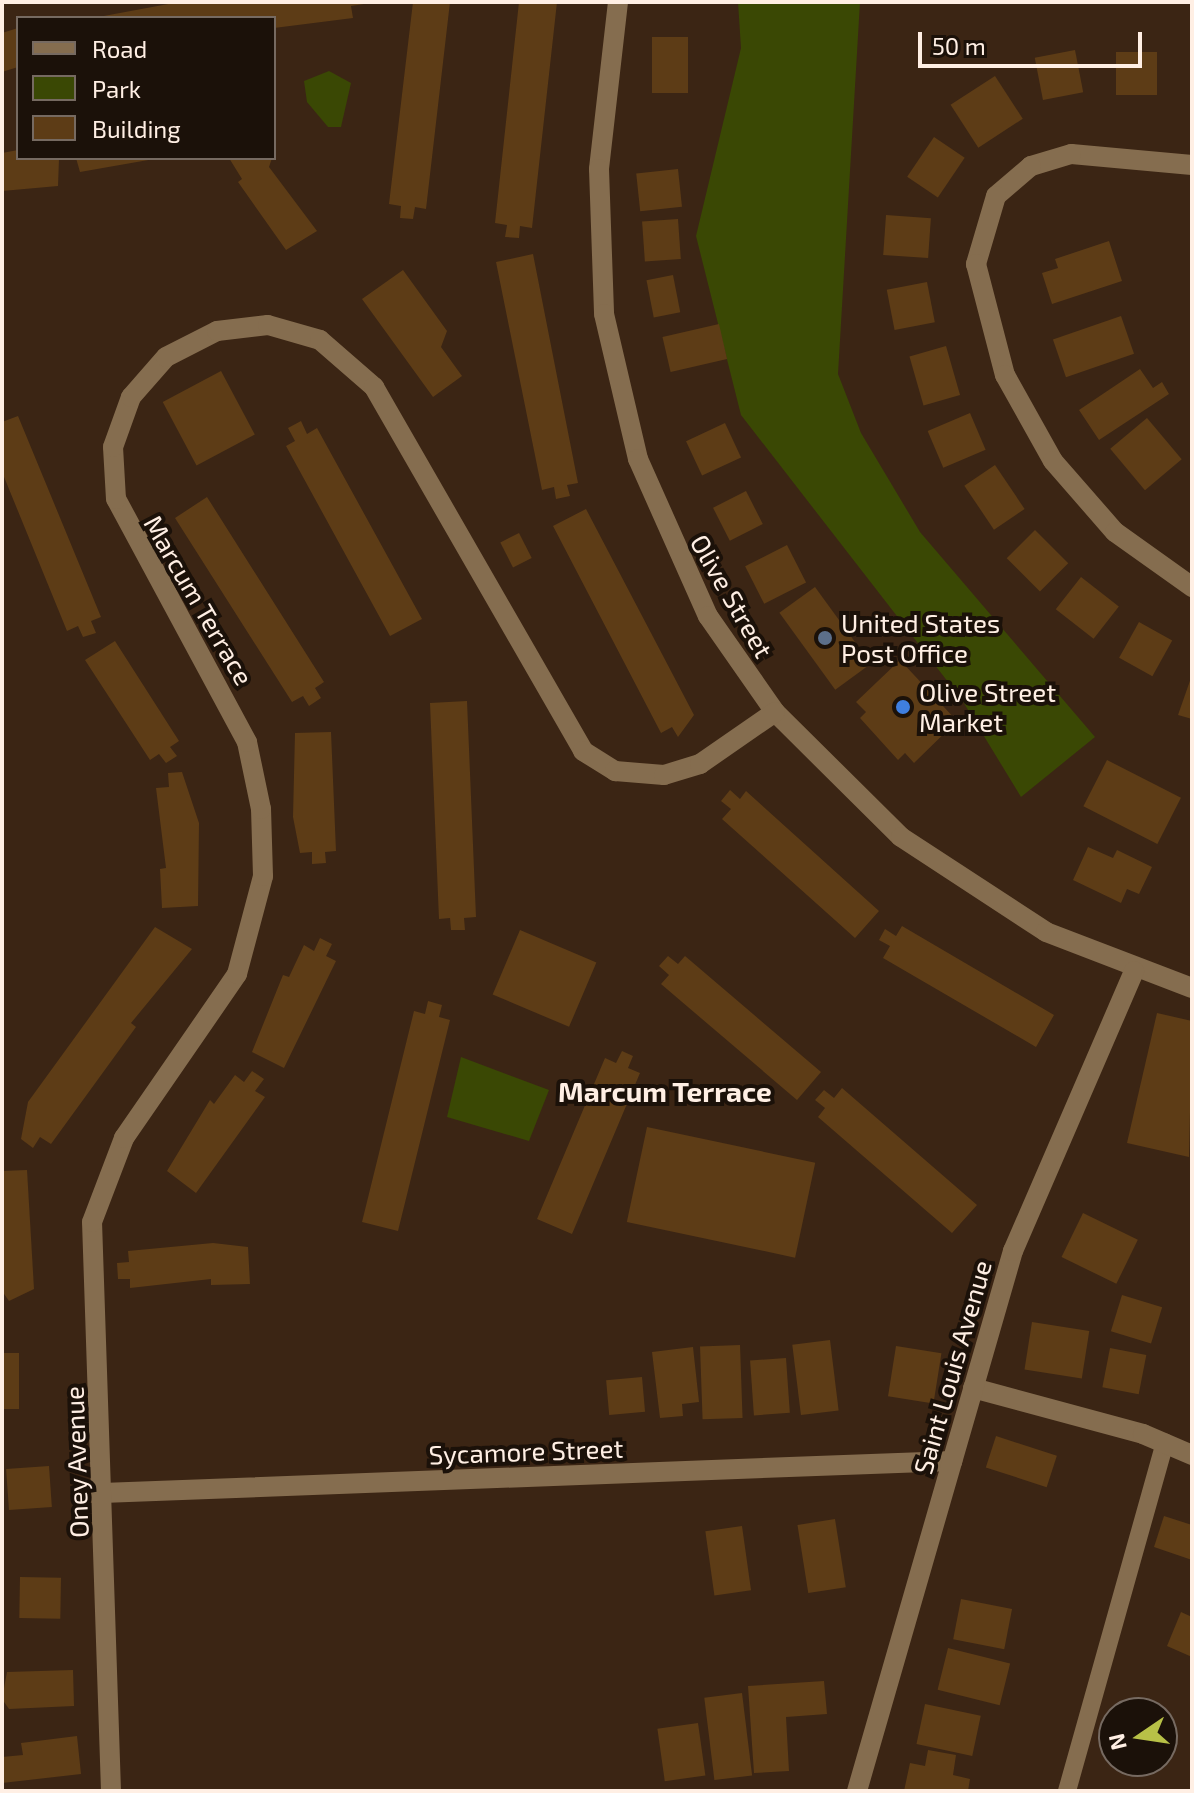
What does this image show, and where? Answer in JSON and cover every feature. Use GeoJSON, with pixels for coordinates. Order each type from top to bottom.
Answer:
{"type":"FeatureCollection","features":[{"type":"Feature","properties":{"kind":"street","name":"Olive Street"},"geometry":{"type":"LineString","coordinates":[[618,2],[604,101],[599,246],[620,392],[678,561],[775,712],[856,798],[945,870],[1046,932],[1134,971],[1192,988]]}},
{"type":"Feature","properties":{"kind":"street"},"geometry":{"type":"LineString","coordinates":[[1192,165],[1082,154],[1031,166],[996,196],[976,264],[1005,375],[1053,461],[1115,532],[1192,587]]}},
{"type":"Feature","properties":{"kind":"street","name":"Marcum Terrace"},"geometry":{"type":"LineString","coordinates":[[124,1138],[237,974],[263,876],[261,809],[247,742],[116,499],[120,421],[146,374],[166,357],[217,331],[268,325],[320,340],[360,370],[560,721],[598,762],[647,777],[682,771],[775,712]]}},
{"type":"Feature","properties":{"kind":"street","name":"Saint Louis Avenue"},"geometry":{"type":"LineString","coordinates":[[857,1791],[1013,1251],[1134,971]]}},
{"type":"Feature","properties":{"kind":"street","name":"Oney Avenue"},"geometry":{"type":"LineString","coordinates":[[111,1791],[92,1222],[124,1138]]}},
{"type":"Feature","properties":{"kind":"street"},"geometry":{"type":"LineString","coordinates":[[973,1388],[1165,1442],[1192,1455]]}},
{"type":"Feature","properties":{"kind":"street","name":"Sycamore Street"},"geometry":{"type":"LineString","coordinates":[[102,1493],[952,1461]]}},
{"type":"Feature","properties":{"kind":"lane"},"geometry":{"type":"LineString","coordinates":[[1067,1791],[1165,1442]]}},
{"type":"Feature","properties":{"kind":"green space"},"geometry":{"type":"Polygon","coordinates":[[[738,2],[860,2],[838,374],[861,433],[920,532],[1095,737],[1021,797],[962,700],[741,415],[696,236],[741,48],[738,2]]]}},
{"type":"Feature","properties":{"kind":"green space"},"geometry":{"type":"Polygon","coordinates":[[[329,71],[351,83],[341,127],[328,127],[307,102],[304,81],[329,71]]]}},
{"type":"Feature","properties":{"kind":"green space"},"geometry":{"type":"Polygon","coordinates":[[[461,1057],[549,1090],[529,1141],[447,1117],[461,1057]]]}},
{"type":"Feature","properties":{"kind":"building"},"geometry":{"type":"Polygon","coordinates":[[[179,2],[364,2],[351,6],[353,18],[276,28],[276,16],[104,16],[179,2]]]}},
{"type":"Feature","properties":{"kind":"building"},"geometry":{"type":"Polygon","coordinates":[[[413,2],[450,2],[426,209],[415,207],[413,219],[400,218],[401,206],[389,204],[413,2]]]}},
{"type":"Feature","properties":{"kind":"building"},"geometry":{"type":"Polygon","coordinates":[[[519,2],[557,2],[532,228],[520,226],[519,238],[505,237],[507,225],[495,223],[519,2]]]}},
{"type":"Feature","properties":{"kind":"building"},"geometry":{"type":"Polygon","coordinates":[[[16,29],[16,68],[2,72],[2,33],[16,29]]]}},
{"type":"Feature","properties":{"kind":"building"},"geometry":{"type":"Polygon","coordinates":[[[652,37],[688,37],[688,93],[652,93],[652,37]]]}},
{"type":"Feature","properties":{"kind":"building"},"geometry":{"type":"Polygon","coordinates":[[[1075,50],[1083,92],[1043,100],[1035,58],[1075,50]]]}},
{"type":"Feature","properties":{"kind":"building"},"geometry":{"type":"Polygon","coordinates":[[[1116,52],[1157,52],[1157,95],[1116,95],[1116,52]]]}},
{"type":"Feature","properties":{"kind":"building"},"geometry":{"type":"Polygon","coordinates":[[[995,76],[1023,119],[978,148],[951,105],[995,76]]]}},
{"type":"Feature","properties":{"kind":"building"},"geometry":{"type":"Polygon","coordinates":[[[934,137],[965,158],[938,197],[907,177],[934,137]]]}},
{"type":"Feature","properties":{"kind":"building"},"geometry":{"type":"Polygon","coordinates":[[[16,150],[16,160],[59,160],[58,186],[2,191],[2,153],[16,150]]]}},
{"type":"Feature","properties":{"kind":"building"},"geometry":{"type":"Polygon","coordinates":[[[77,160],[148,160],[80,172],[77,160]]]}},
{"type":"Feature","properties":{"kind":"building"},"geometry":{"type":"Polygon","coordinates":[[[230,160],[271,160],[269,167],[317,231],[286,250],[238,182],[242,179],[230,160]]]}},
{"type":"Feature","properties":{"kind":"building"},"geometry":{"type":"Polygon","coordinates":[[[678,169],[682,207],[640,211],[636,173],[678,169]]]}},
{"type":"Feature","properties":{"kind":"building"},"geometry":{"type":"Polygon","coordinates":[[[886,215],[931,218],[928,258],[883,255],[886,215]]]}},
{"type":"Feature","properties":{"kind":"building"},"geometry":{"type":"Polygon","coordinates":[[[678,219],[681,259],[645,261],[642,222],[678,219]]]}},
{"type":"Feature","properties":{"kind":"building"},"geometry":{"type":"Polygon","coordinates":[[[1109,241],[1122,281],[1052,304],[1042,273],[1058,268],[1055,259],[1109,241]]]}},
{"type":"Feature","properties":{"kind":"building"},"geometry":{"type":"Polygon","coordinates":[[[533,254],[578,483],[567,485],[570,496],[556,499],[554,487],[542,490],[496,262],[533,254]]]}},
{"type":"Feature","properties":{"kind":"building"},"geometry":{"type":"Polygon","coordinates":[[[403,270],[447,331],[441,347],[462,376],[433,397],[362,299],[403,270]]]}},
{"type":"Feature","properties":{"kind":"building"},"geometry":{"type":"Polygon","coordinates":[[[673,275],[680,312],[654,317],[646,280],[673,275]]]}},
{"type":"Feature","properties":{"kind":"building"},"geometry":{"type":"Polygon","coordinates":[[[927,282],[935,322],[895,330],[887,290],[927,282]]]}},
{"type":"Feature","properties":{"kind":"building"},"geometry":{"type":"Polygon","coordinates":[[[1121,316],[1134,354],[1066,377],[1053,339],[1121,316]]]}},
{"type":"Feature","properties":{"kind":"building"},"geometry":{"type":"Polygon","coordinates":[[[719,324],[727,359],[671,372],[662,337],[719,324]]]}},
{"type":"Feature","properties":{"kind":"building"},"geometry":{"type":"Polygon","coordinates":[[[946,346],[960,395],[924,405],[909,356],[946,346]]]}},
{"type":"Feature","properties":{"kind":"building"},"geometry":{"type":"Polygon","coordinates":[[[1140,369],[1153,388],[1162,382],[1169,394],[1099,440],[1079,410],[1140,369]]]}},
{"type":"Feature","properties":{"kind":"building"},"geometry":{"type":"Polygon","coordinates":[[[221,371],[255,435],[197,466],[163,402],[221,371]]]}},
{"type":"Feature","properties":{"kind":"building"},"geometry":{"type":"Polygon","coordinates":[[[970,413],[986,450],[943,468],[928,431],[970,413]]]}},
{"type":"Feature","properties":{"kind":"building"},"geometry":{"type":"Polygon","coordinates":[[[18,416],[101,617],[91,621],[96,633],[83,637],[78,626],[67,631],[2,472],[2,422],[18,416]]]}},
{"type":"Feature","properties":{"kind":"building"},"geometry":{"type":"Polygon","coordinates":[[[1147,418],[1182,459],[1145,490],[1110,449],[1147,418]]]}},
{"type":"Feature","properties":{"kind":"building"},"geometry":{"type":"Polygon","coordinates":[[[301,421],[307,434],[317,428],[422,619],[390,636],[286,446],[295,441],[288,428],[301,421]]]}},
{"type":"Feature","properties":{"kind":"building"},"geometry":{"type":"Polygon","coordinates":[[[725,423],[741,457],[702,476],[686,441],[725,423]]]}},
{"type":"Feature","properties":{"kind":"building"},"geometry":{"type":"Polygon","coordinates":[[[995,465],[1025,509],[994,530],[964,486],[995,465]]]}},
{"type":"Feature","properties":{"kind":"building"},"geometry":{"type":"Polygon","coordinates":[[[746,491],[763,524],[730,541],[713,508],[746,491]]]}},
{"type":"Feature","properties":{"kind":"building"},"geometry":{"type":"Polygon","coordinates":[[[207,497],[324,682],[315,688],[321,698],[309,706],[303,696],[292,702],[175,518],[207,497]]]}},
{"type":"Feature","properties":{"kind":"building"},"geometry":{"type":"Polygon","coordinates":[[[586,509],[694,715],[678,737],[672,727],[661,733],[553,526],[586,509]]]}},
{"type":"Feature","properties":{"kind":"building"},"geometry":{"type":"Polygon","coordinates":[[[1035,530],[1068,563],[1040,592],[1007,558],[1035,530]]]}},
{"type":"Feature","properties":{"kind":"building"},"geometry":{"type":"Polygon","coordinates":[[[519,533],[532,558],[513,567],[500,543],[519,533]]]}},
{"type":"Feature","properties":{"kind":"building"},"geometry":{"type":"Polygon","coordinates":[[[787,545],[806,582],[764,604],[745,566],[787,545]]]}},
{"type":"Feature","properties":{"kind":"building"},"geometry":{"type":"Polygon","coordinates":[[[1081,577],[1119,607],[1094,639],[1056,609],[1081,577]]]}},
{"type":"Feature","properties":{"kind":"building","name":"United States Post Office"},"geometry":{"type":"Polygon","coordinates":[[[815,587],[871,664],[835,690],[779,613],[815,587]]]}},
{"type":"Feature","properties":{"kind":"building"},"geometry":{"type":"Polygon","coordinates":[[[1139,622],[1172,640],[1152,676],[1119,658],[1139,622]]]}},
{"type":"Feature","properties":{"kind":"building"},"geometry":{"type":"Polygon","coordinates":[[[115,641],[179,741],[170,747],[177,756],[166,763],[159,754],[150,760],[85,660],[115,641]]]}},
{"type":"Feature","properties":{"kind":"building","name":"Olive Street Market"},"geometry":{"type":"Polygon","coordinates":[[[900,660],[957,721],[914,763],[905,753],[898,760],[860,718],[866,712],[856,702],[900,660]]]}},
{"type":"Feature","properties":{"kind":"building"},"geometry":{"type":"Polygon","coordinates":[[[1192,675],[1192,719],[1178,715],[1192,675]]]}},
{"type":"Feature","properties":{"kind":"building"},"geometry":{"type":"Polygon","coordinates":[[[467,701],[476,917],[464,918],[465,930],[451,930],[450,918],[439,919],[430,703],[467,701]]]}},
{"type":"Feature","properties":{"kind":"building"},"geometry":{"type":"Polygon","coordinates":[[[331,732],[336,851],[325,852],[326,863],[312,864],[312,852],[300,853],[293,817],[295,733],[331,732]]]}},
{"type":"Feature","properties":{"kind":"building"},"geometry":{"type":"Polygon","coordinates":[[[1107,760],[1181,798],[1157,844],[1083,806],[1107,760]]]}},
{"type":"Feature","properties":{"kind":"building"},"geometry":{"type":"Polygon","coordinates":[[[182,772],[199,823],[198,906],[162,908],[160,869],[166,868],[156,788],[169,787],[168,773],[182,772]]]}},
{"type":"Feature","properties":{"kind":"building"},"geometry":{"type":"Polygon","coordinates":[[[730,790],[740,799],[746,791],[879,911],[855,938],[722,819],[731,809],[721,801],[730,790]]]}},
{"type":"Feature","properties":{"kind":"building"},"geometry":{"type":"Polygon","coordinates":[[[1088,847],[1113,858],[1117,850],[1152,867],[1139,894],[1127,889],[1121,903],[1073,880],[1088,847]]]}},
{"type":"Feature","properties":{"kind":"building"},"geometry":{"type":"Polygon","coordinates":[[[902,926],[1054,1015],[1036,1047],[883,958],[890,946],[879,940],[885,929],[896,936],[902,926]]]}},
{"type":"Feature","properties":{"kind":"building"},"geometry":{"type":"Polygon","coordinates":[[[155,927],[192,949],[131,1023],[136,1027],[51,1144],[40,1137],[33,1148],[21,1139],[28,1102],[155,927]]]}},
{"type":"Feature","properties":{"kind":"building"},"geometry":{"type":"Polygon","coordinates":[[[520,930],[596,962],[569,1027],[493,994],[520,930]]]}},
{"type":"Feature","properties":{"kind":"building"},"geometry":{"type":"Polygon","coordinates":[[[320,938],[332,944],[326,956],[336,961],[284,1068],[252,1052],[283,975],[289,977],[304,945],[314,951],[320,938]]]}},
{"type":"Feature","properties":{"kind":"building"},"geometry":{"type":"Polygon","coordinates":[[[668,956],[678,964],[685,956],[821,1072],[797,1100],[661,984],[669,975],[659,966],[668,956]]]}},
{"type":"Feature","properties":{"kind":"building"},"geometry":{"type":"Polygon","coordinates":[[[428,1001],[442,1005],[439,1017],[450,1020],[398,1231],[362,1222],[414,1011],[425,1014],[428,1001]]]}},
{"type":"Feature","properties":{"kind":"building"},"geometry":{"type":"Polygon","coordinates":[[[1157,1013],[1192,1021],[1189,1157],[1127,1143],[1157,1013]]]}},
{"type":"Feature","properties":{"kind":"building"},"geometry":{"type":"Polygon","coordinates":[[[622,1051],[633,1056],[628,1068],[640,1073],[572,1234],[537,1219],[605,1058],[616,1063],[622,1051]]]}},
{"type":"Feature","properties":{"kind":"building"},"geometry":{"type":"Polygon","coordinates":[[[252,1071],[264,1079],[255,1091],[265,1097],[196,1193],[167,1171],[210,1100],[214,1104],[235,1075],[244,1082],[252,1071]]]}},
{"type":"Feature","properties":{"kind":"building"},"geometry":{"type":"Polygon","coordinates":[[[842,1088],[977,1205],[952,1233],[818,1117],[825,1108],[815,1100],[824,1090],[834,1098],[842,1088]]]}},
{"type":"Feature","properties":{"kind":"building"},"geometry":{"type":"Polygon","coordinates":[[[647,1127],[815,1163],[795,1258],[627,1222],[647,1127]]]}},
{"type":"Feature","properties":{"kind":"building"},"geometry":{"type":"Polygon","coordinates":[[[27,1170],[34,1289],[9,1301],[2,1291],[2,1171],[27,1170]]]}},
{"type":"Feature","properties":{"kind":"building"},"geometry":{"type":"Polygon","coordinates":[[[1083,1213],[1138,1240],[1116,1284],[1062,1257],[1083,1213]]]}},
{"type":"Feature","properties":{"kind":"building"},"geometry":{"type":"Polygon","coordinates":[[[213,1243],[248,1247],[250,1284],[211,1285],[211,1279],[130,1288],[130,1279],[118,1279],[117,1263],[129,1262],[128,1251],[213,1243]]]}},
{"type":"Feature","properties":{"kind":"building"},"geometry":{"type":"Polygon","coordinates":[[[1122,1295],[1162,1307],[1151,1344],[1111,1331],[1122,1295]]]}},
{"type":"Feature","properties":{"kind":"building"},"geometry":{"type":"Polygon","coordinates":[[[1032,1322],[1089,1331],[1082,1378],[1024,1369],[1032,1322]]]}},
{"type":"Feature","properties":{"kind":"building"},"geometry":{"type":"Polygon","coordinates":[[[830,1340],[839,1410],[801,1415],[792,1345],[830,1340]]]}},
{"type":"Feature","properties":{"kind":"building"},"geometry":{"type":"Polygon","coordinates":[[[740,1345],[743,1418],[703,1419],[700,1346],[740,1345]]]}},
{"type":"Feature","properties":{"kind":"building"},"geometry":{"type":"Polygon","coordinates":[[[896,1346],[941,1353],[933,1404],[888,1396],[896,1346]]]}},
{"type":"Feature","properties":{"kind":"building"},"geometry":{"type":"Polygon","coordinates":[[[693,1347],[699,1402],[682,1404],[683,1416],[660,1418],[652,1352],[693,1347]]]}},
{"type":"Feature","properties":{"kind":"building"},"geometry":{"type":"Polygon","coordinates":[[[1110,1348],[1146,1355],[1139,1394],[1102,1387],[1110,1348]]]}},
{"type":"Feature","properties":{"kind":"building"},"geometry":{"type":"Polygon","coordinates":[[[2,1353],[19,1353],[19,1409],[2,1409],[2,1353]]]}},
{"type":"Feature","properties":{"kind":"building"},"geometry":{"type":"Polygon","coordinates":[[[786,1358],[790,1413],[754,1415],[750,1361],[786,1358]]]}},
{"type":"Feature","properties":{"kind":"building"},"geometry":{"type":"Polygon","coordinates":[[[642,1377],[645,1412],[609,1415],[606,1380],[642,1377]]]}},
{"type":"Feature","properties":{"kind":"building"},"geometry":{"type":"Polygon","coordinates":[[[996,1436],[1057,1456],[1047,1487],[986,1467],[996,1436]]]}},
{"type":"Feature","properties":{"kind":"building"},"geometry":{"type":"Polygon","coordinates":[[[49,1466],[52,1507],[9,1510],[6,1469],[49,1466]]]}},
{"type":"Feature","properties":{"kind":"building"},"geometry":{"type":"Polygon","coordinates":[[[1164,1516],[1192,1525],[1192,1560],[1154,1547],[1164,1516]]]}},
{"type":"Feature","properties":{"kind":"building"},"geometry":{"type":"Polygon","coordinates":[[[835,1519],[846,1587],[808,1593],[797,1525],[835,1519]]]}},
{"type":"Feature","properties":{"kind":"building"},"geometry":{"type":"Polygon","coordinates":[[[742,1526],[751,1590],[714,1596],[705,1531],[742,1526]]]}},
{"type":"Feature","properties":{"kind":"building"},"geometry":{"type":"Polygon","coordinates":[[[20,1577],[61,1578],[60,1619],[19,1618],[20,1577]]]}},
{"type":"Feature","properties":{"kind":"building"},"geometry":{"type":"Polygon","coordinates":[[[961,1599],[1012,1609],[1004,1649],[953,1639],[961,1599]]]}},
{"type":"Feature","properties":{"kind":"building"},"geometry":{"type":"Polygon","coordinates":[[[1181,1612],[1192,1617],[1192,1657],[1167,1646],[1181,1612]]]}},
{"type":"Feature","properties":{"kind":"building"},"geometry":{"type":"Polygon","coordinates":[[[948,1648],[1010,1663],[1000,1705],[938,1690],[948,1648]]]}},
{"type":"Feature","properties":{"kind":"building"},"geometry":{"type":"Polygon","coordinates":[[[73,1670],[74,1706],[9,1709],[2,1699],[7,1672],[73,1670]]]}},
{"type":"Feature","properties":{"kind":"building"},"geometry":{"type":"Polygon","coordinates":[[[824,1681],[827,1714],[786,1717],[789,1771],[754,1773],[748,1686],[824,1681]]]}},
{"type":"Feature","properties":{"kind":"building"},"geometry":{"type":"Polygon","coordinates":[[[742,1693],[752,1775],[714,1780],[704,1698],[742,1693]]]}},
{"type":"Feature","properties":{"kind":"building"},"geometry":{"type":"Polygon","coordinates":[[[925,1704],[981,1716],[972,1756],[916,1744],[925,1704]]]}},
{"type":"Feature","properties":{"kind":"building"},"geometry":{"type":"Polygon","coordinates":[[[698,1723],[705,1775],[665,1781],[657,1729],[698,1723]]]}},
{"type":"Feature","properties":{"kind":"building"},"geometry":{"type":"Polygon","coordinates":[[[77,1736],[81,1774],[2,1783],[2,1757],[23,1755],[21,1743],[77,1736]]]}},
{"type":"Feature","properties":{"kind":"building"},"geometry":{"type":"Polygon","coordinates":[[[928,1750],[956,1755],[953,1775],[970,1779],[968,1791],[904,1791],[910,1763],[925,1766],[928,1750]]]}},
{"type":"Feature","properties":{"kind":"place","name":"United States Post Office"},"geometry":{"type":"Point","coordinates":[825,638]}},
{"type":"Feature","properties":{"kind":"place","name":"Olive Street Market"},"geometry":{"type":"Point","coordinates":[903,707]}},
{"type":"Feature","properties":{"kind":"district","name":"Marcum Terrace"},"geometry":{"type":"Point","coordinates":[665,1091]}}]}
